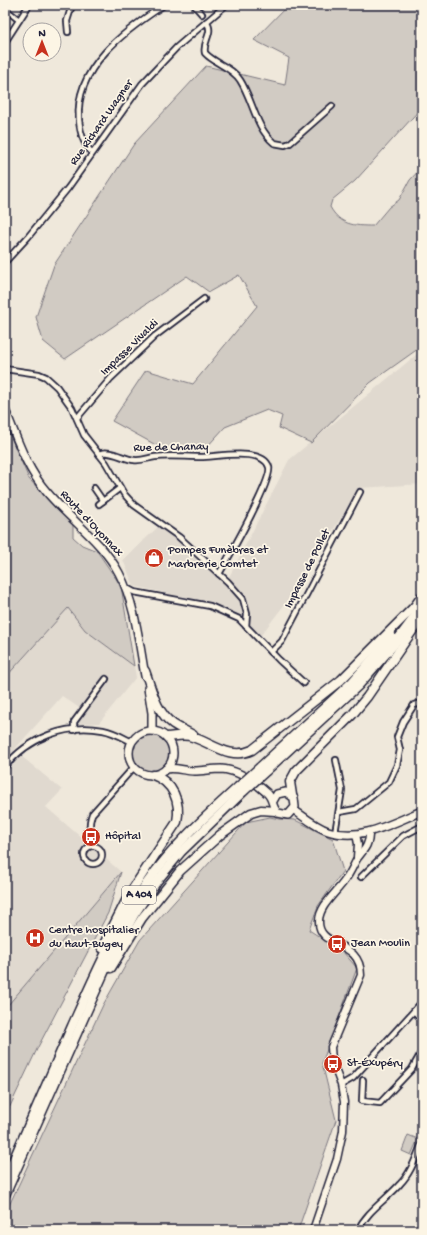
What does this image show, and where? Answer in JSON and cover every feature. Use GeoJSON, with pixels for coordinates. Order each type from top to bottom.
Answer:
{"type":"FeatureCollection","features":[{"type":"Feature","properties":{"kind":"highway","name":"A 404"},"geometry":{"type":"LineString","coordinates":[[5,1179],[119,927],[147,883],[188,834],[263,769],[361,673],[419,606],[422,596]]}},
{"type":"Feature","properties":{"kind":"highway"},"geometry":{"type":"LineString","coordinates":[[167,737],[188,735],[237,754],[248,752],[261,744],[341,680],[419,606]]}},
{"type":"Feature","properties":{"kind":"highway"},"geometry":{"type":"LineString","coordinates":[[292,795],[290,782],[296,770],[347,720],[367,697],[422,617]]}},
{"type":"Feature","properties":{"kind":"highway"},"geometry":{"type":"LineString","coordinates":[[145,671],[156,702],[164,716],[174,724],[207,743]]}},
{"type":"Feature","properties":{"kind":"highway"},"geometry":{"type":"LineString","coordinates":[[73,1026],[98,959],[118,915],[139,879],[177,822],[178,807],[174,793],[165,782],[153,775]]}},
{"type":"Feature","properties":{"kind":"highway","name":"A 404"},"geometry":{"type":"LineString","coordinates":[[5,1195],[118,943],[146,896],[189,843],[241,789]]}},
{"type":"Feature","properties":{"kind":"highway"},"geometry":{"type":"LineString","coordinates":[[87,1010],[138,923],[180,872],[197,854],[245,816],[261,810],[275,811]]}},
{"type":"Feature","properties":{"kind":"main road","name":"Route d'Oyonnax"},"geometry":{"type":"LineString","coordinates":[[5,410],[29,465],[38,481],[109,558],[119,572],[131,603],[152,713],[152,731]]}},
{"type":"Feature","properties":{"kind":"main road"},"geometry":{"type":"LineString","coordinates":[[152,731],[167,737],[171,743],[173,757],[179,763],[190,766],[225,765],[238,768],[268,788],[280,793],[286,792],[292,795],[295,801],[294,810],[284,815],[275,811],[273,801],[267,793],[233,771],[222,769],[192,771],[177,768],[166,769],[153,775],[144,775],[134,767],[129,755],[132,742],[140,734],[152,731]]}},
{"type":"Feature","properties":{"kind":"main road"},"geometry":{"type":"LineString","coordinates":[[166,769],[173,757]]}},
{"type":"Feature","properties":{"kind":"main road"},"geometry":{"type":"LineString","coordinates":[[273,801],[280,793]]}},
{"type":"Feature","properties":{"kind":"main road"},"geometry":{"type":"LineString","coordinates":[[294,810],[326,830],[335,833],[356,834],[382,828],[422,811]]}},
{"type":"Feature","properties":{"kind":"street"},"geometry":{"type":"LineString","coordinates":[[5,42],[29,5]]}},
{"type":"Feature","properties":{"kind":"street"},"geometry":{"type":"LineString","coordinates":[[68,32],[67,21],[72,5]]}},
{"type":"Feature","properties":{"kind":"street"},"geometry":{"type":"LineString","coordinates":[[92,153],[81,134],[78,108],[86,83],[100,57],[111,44],[164,5]]}},
{"type":"Feature","properties":{"kind":"street"},"geometry":{"type":"LineString","coordinates":[[194,5],[202,14]]}},
{"type":"Feature","properties":{"kind":"street","name":"Rue Richard Wagner"},"geometry":{"type":"LineString","coordinates":[[5,262],[42,220],[76,177],[142,84],[168,56],[226,5]]}},
{"type":"Feature","properties":{"kind":"street"},"geometry":{"type":"LineString","coordinates":[[5,9],[19,20]]}},
{"type":"Feature","properties":{"kind":"street"},"geometry":{"type":"LineString","coordinates":[[206,22],[210,26],[210,32],[205,45],[205,53],[229,69],[240,80],[259,123],[274,143],[285,145],[290,143],[332,106]]}},
{"type":"Feature","properties":{"kind":"street","name":"Impasse Vivaldi"},"geometry":{"type":"LineString","coordinates":[[77,418],[111,378],[155,336],[204,299]]}},
{"type":"Feature","properties":{"kind":"street"},"geometry":{"type":"LineString","coordinates":[[5,369],[46,377],[57,386],[77,418],[84,435],[99,454],[120,488],[134,505],[171,530],[244,599],[247,614],[246,626]]}},
{"type":"Feature","properties":{"kind":"street","name":"Rue de Chanay"},"geometry":{"type":"LineString","coordinates":[[99,454],[106,452],[140,461],[156,457],[244,455],[257,456],[267,462],[270,470],[266,483],[238,541],[219,574]]}},
{"type":"Feature","properties":{"kind":"street"},"geometry":{"type":"LineString","coordinates":[[94,488],[104,500]]}},
{"type":"Feature","properties":{"kind":"street"},"geometry":{"type":"LineString","coordinates":[[99,504],[120,488]]}},
{"type":"Feature","properties":{"kind":"street","name":"Impasse de Pollet"},"geometry":{"type":"LineString","coordinates":[[271,652],[284,638],[360,492]]}},
{"type":"Feature","properties":{"kind":"street"},"geometry":{"type":"LineString","coordinates":[[125,587],[135,592],[210,606],[239,619],[304,683]]}},
{"type":"Feature","properties":{"kind":"street"},"geometry":{"type":"LineString","coordinates":[[131,603],[135,592]]}},
{"type":"Feature","properties":{"kind":"street"},"geometry":{"type":"LineString","coordinates":[[74,730],[74,722],[106,679]]}},
{"type":"Feature","properties":{"kind":"street"},"geometry":{"type":"LineString","coordinates":[[339,812],[356,809],[389,782],[397,765],[400,750],[397,737],[403,722],[414,705],[422,703]]}},
{"type":"Feature","properties":{"kind":"street"},"geometry":{"type":"LineString","coordinates":[[5,767],[15,754],[39,738],[57,732],[74,730],[103,730],[132,742]]}},
{"type":"Feature","properties":{"kind":"street"},"geometry":{"type":"LineString","coordinates":[[335,833],[342,790],[336,760]]}},
{"type":"Feature","properties":{"kind":"street"},"geometry":{"type":"LineString","coordinates":[[93,846],[89,828],[92,814],[134,767]]}},
{"type":"Feature","properties":{"kind":"street"},"geometry":{"type":"LineString","coordinates":[[362,877],[403,836],[422,826]]}},
{"type":"Feature","properties":{"kind":"street"},"geometry":{"type":"LineString","coordinates":[[313,1230],[338,1159],[343,1131],[345,1109],[341,1085],[332,1061],[331,1047],[359,980],[361,968],[359,959],[355,954],[324,935],[320,928],[319,919],[322,910],[345,880],[356,860],[369,842],[368,832]]}},
{"type":"Feature","properties":{"kind":"street"},"geometry":{"type":"LineString","coordinates":[[356,834],[359,851],[356,860]]}},
{"type":"Feature","properties":{"kind":"street"},"geometry":{"type":"LineString","coordinates":[[341,1085],[353,1078],[422,1002]]}},
{"type":"Feature","properties":{"kind":"street"},"geometry":{"type":"LineString","coordinates":[[414,1011],[422,1020]]}},
{"type":"Feature","properties":{"kind":"street"},"geometry":{"type":"LineString","coordinates":[[363,1080],[362,1101],[380,1103],[405,1078],[422,1051]]}},
{"type":"Feature","properties":{"kind":"street"},"geometry":{"type":"LineString","coordinates":[[358,1230],[364,1219],[404,1180],[422,1143]]}},
{"type":"Feature","properties":{"kind":"shaded area"},"geometry":{"type":"Polygon","coordinates":[[[288,5],[422,5],[422,107],[355,181],[332,200],[330,207],[338,218],[343,221],[360,226],[373,226],[389,207],[399,200],[410,180],[422,167],[422,346],[370,383],[311,443],[279,428],[282,416],[267,410],[225,427],[205,449],[165,450],[112,421],[146,370],[193,384],[257,306],[239,275],[209,292],[187,276],[65,359],[43,341],[36,317],[54,265],[134,144],[206,66],[285,85],[289,58],[254,40],[288,5]]]}},
{"type":"Feature","properties":{"kind":"shaded area"},"geometry":{"type":"Polygon","coordinates":[[[422,350],[422,484],[360,488],[288,600],[261,635],[235,613],[211,604],[134,586],[123,560],[159,526],[191,551],[226,583],[289,460],[422,350]]]}},
{"type":"Feature","properties":{"kind":"shaded area"},"geometry":{"type":"Polygon","coordinates":[[[5,424],[29,479],[73,525],[73,537],[82,545],[97,551],[121,586],[134,666],[85,630],[68,608],[5,678],[5,424]]]}},
{"type":"Feature","properties":{"kind":"shaded area"},"geometry":{"type":"Polygon","coordinates":[[[68,607],[85,630],[134,666],[136,677],[99,723],[77,724],[85,712],[62,696],[14,750],[62,790],[46,807],[121,872],[8,1006],[5,1003],[5,678],[68,607]]]}},
{"type":"Feature","properties":{"kind":"shaded area"},"geometry":{"type":"Polygon","coordinates":[[[150,734],[163,738],[170,750],[169,760],[164,767],[158,771],[150,772],[137,766],[133,758],[132,748],[135,748],[136,740],[150,734]]]}},
{"type":"Feature","properties":{"kind":"shaded area"},"geometry":{"type":"Polygon","coordinates":[[[270,817],[295,820],[333,839],[343,871],[318,906],[309,930],[343,952],[357,968],[322,1063],[336,1120],[298,1230],[5,1230],[5,1214],[103,1005],[140,940],[246,822],[270,817]]]}},
{"type":"Feature","properties":{"kind":"shaded area"},"geometry":{"type":"Polygon","coordinates":[[[121,872],[108,913],[38,1047],[5,1117],[5,1003],[8,1005],[121,872]]]}},
{"type":"Feature","properties":{"kind":"shaded area"},"geometry":{"type":"Polygon","coordinates":[[[408,1135],[418,1139],[411,1155],[402,1151],[408,1135]]]}},
{"type":"Feature","properties":{"kind":"place","name":"Pompes Funèbres et Marbrerie Comtet"},"geometry":{"type":"Point","coordinates":[154,558]}},
{"type":"Feature","properties":{"kind":"place","name":"Hôpital"},"geometry":{"type":"Point","coordinates":[91,837]}},
{"type":"Feature","properties":{"kind":"place","name":"Centre hospitalier du Haut-Bugey"},"geometry":{"type":"Point","coordinates":[35,938]}},
{"type":"Feature","properties":{"kind":"place","name":"Jean Moulin"},"geometry":{"type":"Point","coordinates":[337,944]}},
{"type":"Feature","properties":{"kind":"place","name":"St-Éxupéry"},"geometry":{"type":"Point","coordinates":[333,1064]}}]}
